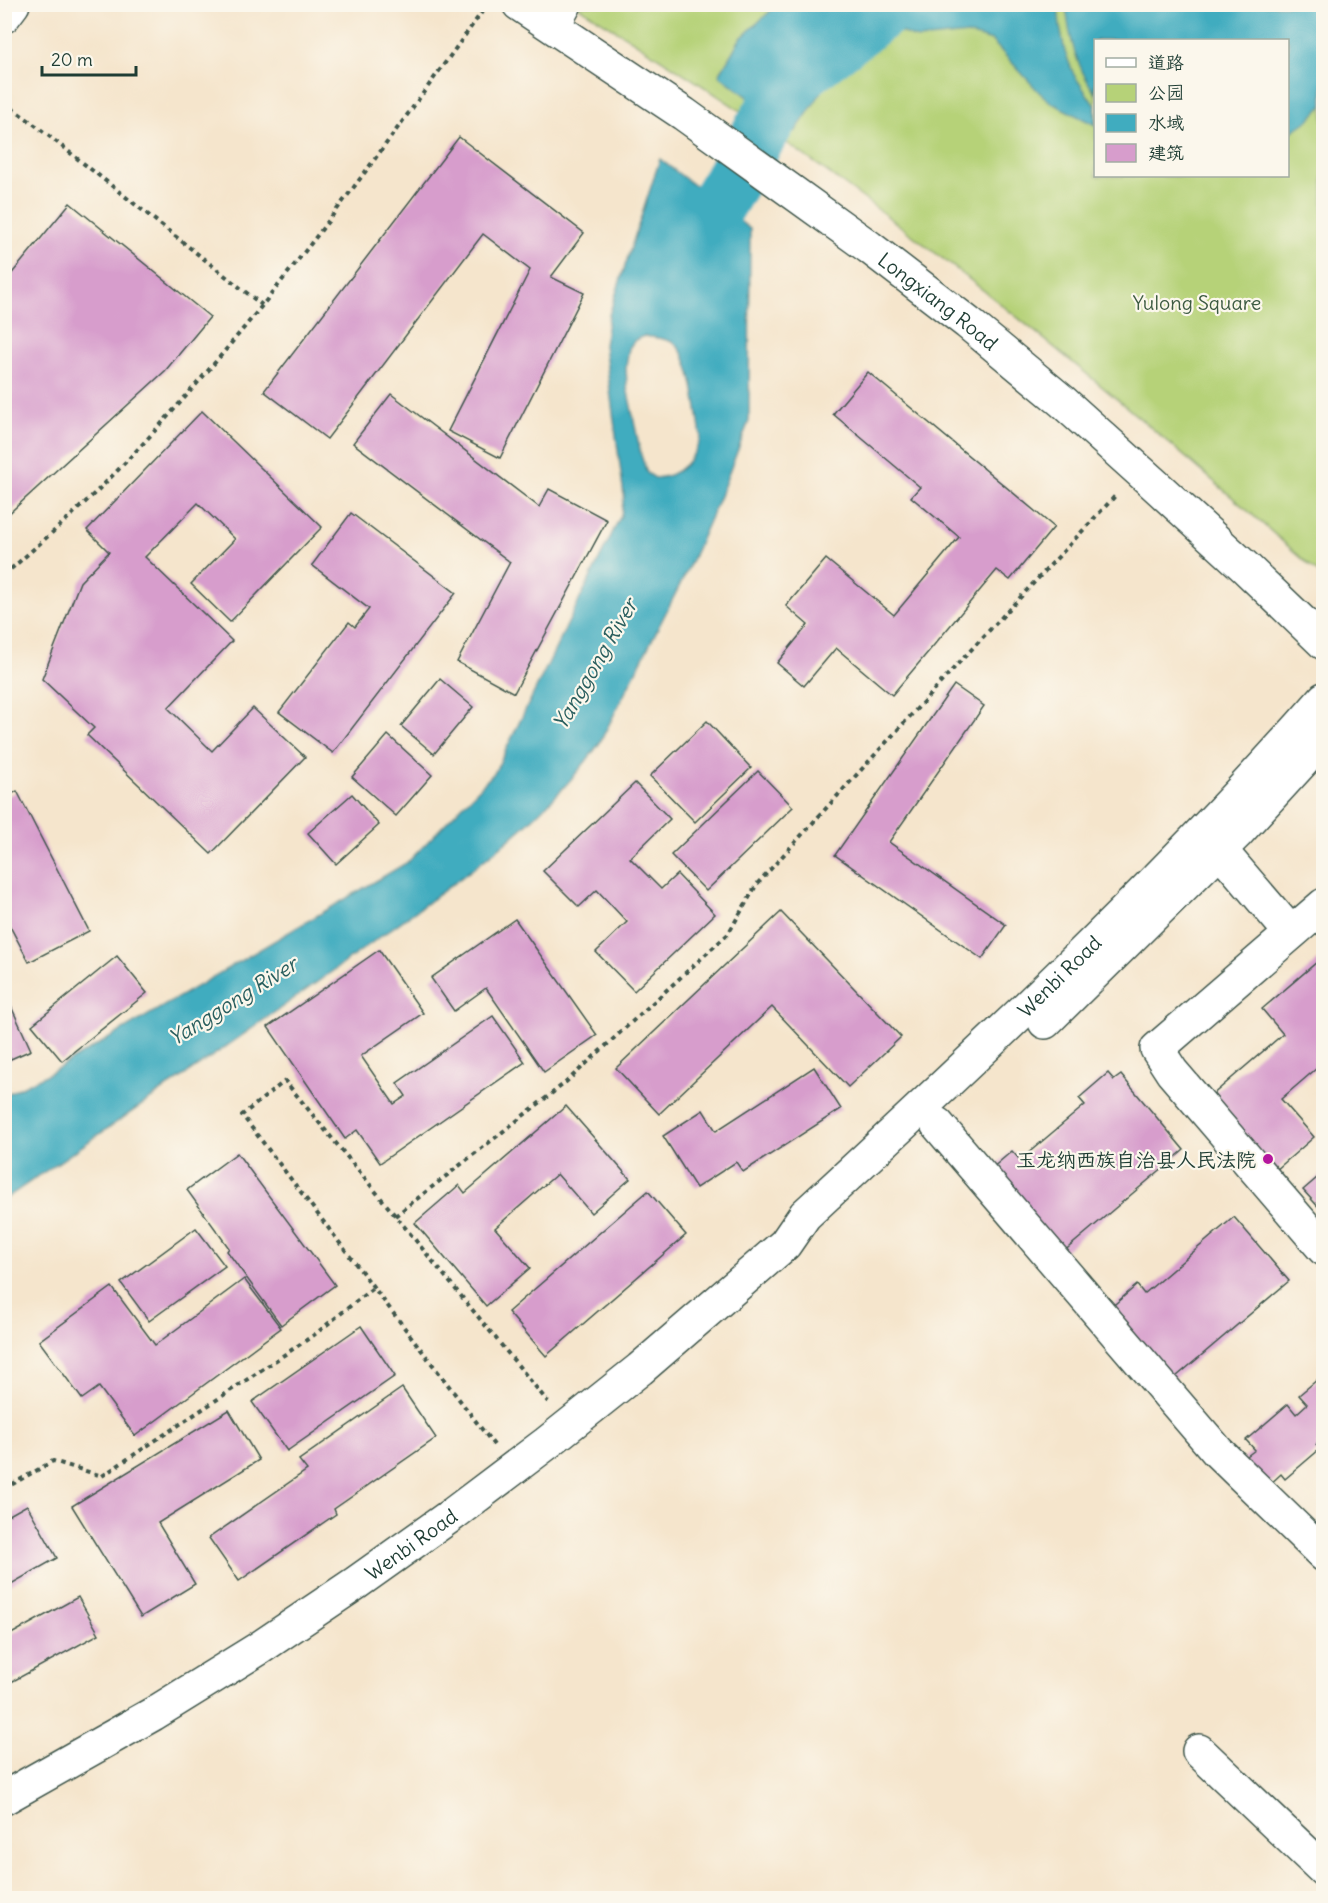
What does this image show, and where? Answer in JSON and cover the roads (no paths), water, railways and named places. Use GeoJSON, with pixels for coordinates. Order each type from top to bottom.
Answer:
{"type":"FeatureCollection","features":[{"type":"Feature","properties":{"kind":"street"},"geometry":{"type":"LineString","coordinates":[[4,16],[13,4]]}},
{"type":"Feature","properties":{"kind":"street","name":"Longxiang Road"},"geometry":{"type":"LineString","coordinates":[[519,4],[559,15],[684,114],[869,247],[968,323],[1062,401],[1246,568],[1323,643]]}},
{"type":"Feature","properties":{"kind":"street","name":"Wenbi Road"},"geometry":{"type":"LineString","coordinates":[[4,1798],[153,1714],[258,1649],[356,1583],[513,1469],[640,1369],[785,1244],[805,1215],[1042,994],[1217,817],[1323,699]]}},
{"type":"Feature","properties":{"kind":"street","name":"Wenbi Road"},"geometry":{"type":"LineString","coordinates":[[785,1244],[817,1231],[1066,1002],[1220,850],[1323,738]]}},
{"type":"Feature","properties":{"kind":"street"},"geometry":{"type":"LineString","coordinates":[[1220,850],[1291,933]]}},
{"type":"Feature","properties":{"kind":"street"},"geometry":{"type":"LineString","coordinates":[[1323,905],[1157,1049],[1172,1072],[1323,1249]]}},
{"type":"Feature","properties":{"kind":"street"},"geometry":{"type":"LineString","coordinates":[[936,1124],[1218,1452],[1323,1555]]}},
{"type":"Feature","properties":{"kind":"street"},"geometry":{"type":"LineString","coordinates":[[1199,1751],[1323,1870]]}},
{"type":"Feature","properties":{"kind":"water"},"geometry":{"type":"Polygon","coordinates":[[[777,5],[1058,5],[1065,52],[1074,75],[1094,105],[1094,124],[1052,103],[992,41],[968,34],[918,39],[880,25],[856,46],[823,89],[795,132],[719,75],[740,39],[777,5]]]}},
{"type":"Feature","properties":{"kind":"water"},"geometry":{"type":"Polygon","coordinates":[[[1066,5],[1323,5],[1323,105],[1310,119],[1289,133],[1289,39],[1094,39],[1094,92],[1074,51],[1066,5]]]}},
{"type":"Feature","properties":{"kind":"water"},"geometry":{"type":"Polygon","coordinates":[[[660,159],[750,229],[749,421],[688,569],[599,744],[551,801],[495,852],[465,875],[283,1007],[5,1199],[5,1095],[50,1073],[408,862],[495,772],[621,515],[624,496],[604,345],[609,315],[660,159]],[[644,336],[635,340],[629,348],[626,367],[627,387],[641,455],[647,473],[655,478],[672,474],[685,465],[695,452],[701,436],[693,385],[685,358],[672,342],[644,336]]]}},
{"type":"Feature","properties":{"kind":"waterway","name":"Yanggong River"},"geometry":{"type":"LineString","coordinates":[[715,282],[712,213],[793,78],[891,4]]}},
{"type":"Feature","properties":{"kind":"place","name":"玉龙纳西族自治县人民法院"},"geometry":{"type":"Point","coordinates":[1268,1159]}},
{"type":"Feature","properties":{"kind":"park label","name":"Yulong Square"},"geometry":{"type":"Point","coordinates":[1197,302]}}]}
